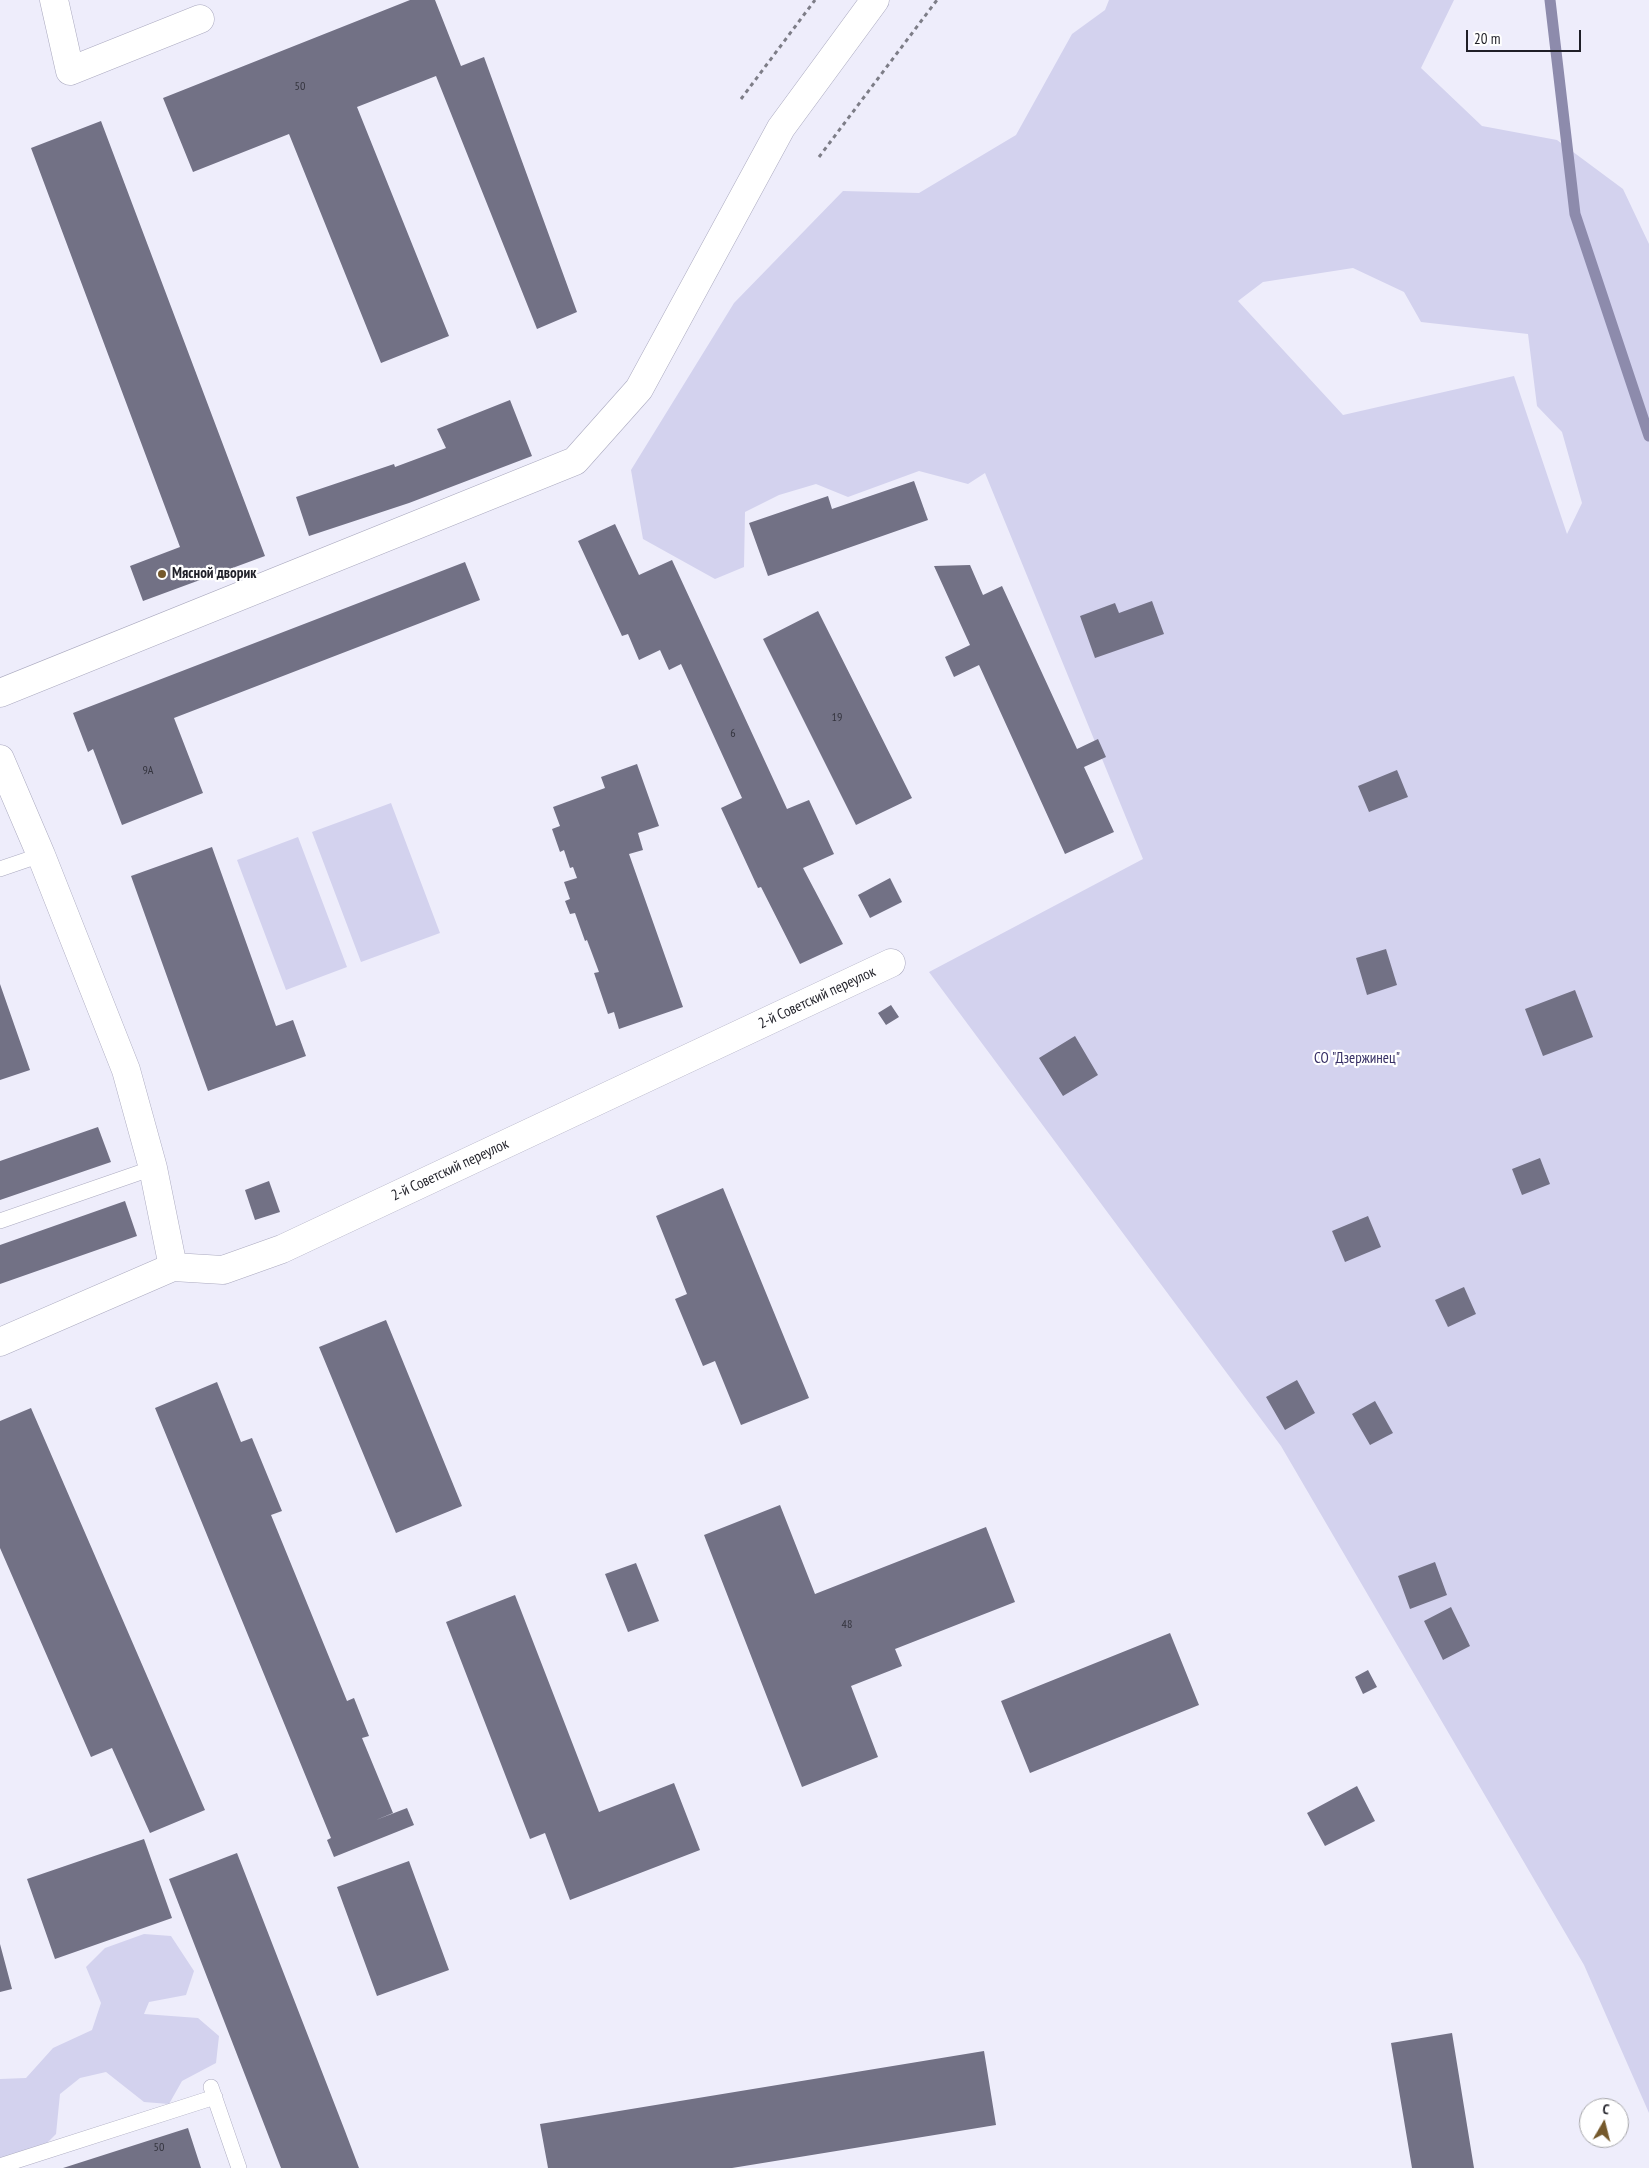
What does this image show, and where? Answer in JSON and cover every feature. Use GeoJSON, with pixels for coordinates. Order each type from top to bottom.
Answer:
{"type":"FeatureCollection","features":[{"type":"Feature","properties":{"kind":"street"},"geometry":{"type":"LineString","coordinates":[[54,0],[70,71],[200,19]]}},
{"type":"Feature","properties":{"kind":"street"},"geometry":{"type":"LineString","coordinates":[[0,693],[574,461],[639,389],[781,128],[876,0]]}},
{"type":"Feature","properties":{"kind":"street"},"geometry":{"type":"LineString","coordinates":[[0,759],[41,855],[126,1070],[153,1168],[173,1267]]}},
{"type":"Feature","properties":{"kind":"street","name":"2-й Советский переулок"},"geometry":{"type":"LineString","coordinates":[[0,1342],[173,1267],[223,1270],[282,1249],[891,963]]}},
{"type":"Feature","properties":{"kind":"lane"},"geometry":{"type":"LineString","coordinates":[[0,869],[41,855]]}},
{"type":"Feature","properties":{"kind":"lane"},"geometry":{"type":"LineString","coordinates":[[0,1221],[153,1168]]}},
{"type":"Feature","properties":{"kind":"lane"},"geometry":{"type":"LineString","coordinates":[[0,2166],[213,2092],[239,2168]]}},
{"type":"Feature","properties":{"kind":"path"},"geometry":{"type":"LineString","coordinates":[[741,99],[815,0]]}},
{"type":"Feature","properties":{"kind":"path"},"geometry":{"type":"LineString","coordinates":[[819,157],[937,0]]}},
{"type":"Feature","properties":{"kind":"green space","name":"СО \"Дзержинец\""},"geometry":{"type":"Polygon","coordinates":[[[1109,0],[1454,0],[1421,68],[1482,126],[1557,140],[1623,189],[1649,244],[1649,2113],[1584,1965],[1281,1446],[929,972],[1143,859],[985,473],[968,484],[919,471],[848,497],[816,484],[779,495],[745,512],[744,567],[715,579],[643,539],[631,470],[734,303],[843,191],[919,193],[1016,135],[1072,34],[1105,10],[1109,0]],[[1353,268],[1263,282],[1238,301],[1343,415],[1514,376],[1567,534],[1582,503],[1562,432],[1537,406],[1528,334],[1421,322],[1404,292],[1353,268]]]}},
{"type":"Feature","properties":{"kind":"green space"},"geometry":{"type":"Polygon","coordinates":[[[391,803],[440,933],[361,962],[312,832],[391,803]]]}},
{"type":"Feature","properties":{"kind":"green space"},"geometry":{"type":"Polygon","coordinates":[[[298,837],[347,967],[286,990],[237,860],[298,837]]]}},
{"type":"Feature","properties":{"kind":"green space"},"geometry":{"type":"Polygon","coordinates":[[[144,1934],[171,1936],[194,1971],[186,1995],[149,2002],[144,2014],[198,2018],[219,2036],[216,2063],[182,2081],[169,2104],[144,2102],[106,2072],[80,2078],[60,2094],[56,2134],[38,2152],[0,2167],[0,2079],[26,2078],[53,2048],[92,2030],[101,2003],[86,1967],[105,1948],[144,1934]]]}},
{"type":"Feature","properties":{"kind":"building"},"geometry":{"type":"Polygon","coordinates":[[[410,0],[435,0],[461,66],[484,57],[577,312],[537,329],[436,76],[357,107],[449,336],[381,363],[289,134],[193,172],[163,98],[410,0]]]}},
{"type":"Feature","properties":{"kind":"building"},"geometry":{"type":"Polygon","coordinates":[[[101,121],[265,556],[143,601],[130,566],[180,547],[31,148],[101,121]]]}},
{"type":"Feature","properties":{"kind":"building"},"geometry":{"type":"Polygon","coordinates":[[[510,400],[532,456],[409,503],[309,536],[296,497],[394,464],[395,467],[446,448],[437,429],[510,400]]]}},
{"type":"Feature","properties":{"kind":"building"},"geometry":{"type":"Polygon","coordinates":[[[914,481],[928,520],[768,576],[749,523],[828,496],[832,509],[914,481]]]}},
{"type":"Feature","properties":{"kind":"building"},"geometry":{"type":"Polygon","coordinates":[[[615,524],[639,575],[672,560],[787,809],[809,800],[834,854],[803,868],[843,944],[800,964],[761,887],[758,888],[721,808],[742,798],[681,664],[669,670],[660,650],[639,660],[628,634],[622,636],[578,541],[615,524]]]}},
{"type":"Feature","properties":{"kind":"building"},"geometry":{"type":"Polygon","coordinates":[[[465,562],[480,600],[174,718],[203,793],[122,825],[93,749],[88,752],[73,713],[465,562]]]}},
{"type":"Feature","properties":{"kind":"building"},"geometry":{"type":"Polygon","coordinates":[[[970,565],[983,595],[1002,586],[1077,749],[1098,739],[1106,757],[1084,767],[1114,832],[1065,854],[979,665],[954,677],[945,657],[970,645],[934,566],[970,565]]]}},
{"type":"Feature","properties":{"kind":"building"},"geometry":{"type":"Polygon","coordinates":[[[1152,601],[1164,634],[1095,658],[1080,616],[1115,603],[1119,613],[1152,601]]]}},
{"type":"Feature","properties":{"kind":"building"},"geometry":{"type":"Polygon","coordinates":[[[818,611],[912,798],[856,825],[763,639],[818,611]]]}},
{"type":"Feature","properties":{"kind":"building"},"geometry":{"type":"Polygon","coordinates":[[[637,764],[659,826],[638,833],[643,850],[629,854],[683,1007],[619,1029],[614,1012],[608,1014],[594,973],[599,972],[587,940],[585,941],[575,913],[570,914],[565,901],[570,899],[564,882],[577,878],[573,867],[570,868],[564,850],[560,852],[552,829],[560,826],[553,807],[605,788],[601,777],[637,764]]]}},
{"type":"Feature","properties":{"kind":"building"},"geometry":{"type":"Polygon","coordinates":[[[1397,770],[1408,797],[1369,812],[1358,786],[1397,770]]]}},
{"type":"Feature","properties":{"kind":"building"},"geometry":{"type":"Polygon","coordinates":[[[212,847],[276,1026],[293,1020],[306,1056],[208,1091],[131,876],[212,847]]]}},
{"type":"Feature","properties":{"kind":"building"},"geometry":{"type":"Polygon","coordinates":[[[890,878],[902,902],[870,918],[858,895],[890,878]]]}},
{"type":"Feature","properties":{"kind":"building"},"geometry":{"type":"Polygon","coordinates":[[[1386,949],[1397,985],[1367,995],[1356,958],[1386,949]]]}},
{"type":"Feature","properties":{"kind":"building"},"geometry":{"type":"Polygon","coordinates":[[[0,984],[30,1070],[0,1080],[0,984]]]}},
{"type":"Feature","properties":{"kind":"building"},"geometry":{"type":"Polygon","coordinates":[[[1575,990],[1593,1037],[1543,1056],[1525,1009],[1575,990]]]}},
{"type":"Feature","properties":{"kind":"building"},"geometry":{"type":"Polygon","coordinates":[[[891,1005],[899,1017],[886,1025],[878,1013],[891,1005]]]}},
{"type":"Feature","properties":{"kind":"building"},"geometry":{"type":"Polygon","coordinates":[[[1075,1036],[1098,1075],[1063,1096],[1039,1058],[1075,1036]]]}},
{"type":"Feature","properties":{"kind":"building"},"geometry":{"type":"Polygon","coordinates":[[[98,1127],[111,1162],[0,1200],[0,1161],[98,1127]]]}},
{"type":"Feature","properties":{"kind":"building"},"geometry":{"type":"Polygon","coordinates":[[[1540,1158],[1550,1184],[1522,1195],[1512,1169],[1540,1158]]]}},
{"type":"Feature","properties":{"kind":"building"},"geometry":{"type":"Polygon","coordinates":[[[269,1181],[280,1212],[255,1220],[245,1190],[269,1181]]]}},
{"type":"Feature","properties":{"kind":"building"},"geometry":{"type":"Polygon","coordinates":[[[723,1188],[809,1398],[741,1425],[715,1361],[703,1366],[675,1299],[687,1294],[656,1216],[723,1188]]]}},
{"type":"Feature","properties":{"kind":"building"},"geometry":{"type":"Polygon","coordinates":[[[125,1201],[137,1236],[0,1284],[0,1245],[125,1201]]]}},
{"type":"Feature","properties":{"kind":"building"},"geometry":{"type":"Polygon","coordinates":[[[1368,1216],[1381,1247],[1345,1262],[1332,1231],[1368,1216]]]}},
{"type":"Feature","properties":{"kind":"building"},"geometry":{"type":"Polygon","coordinates":[[[1464,1287],[1476,1314],[1448,1327],[1435,1300],[1464,1287]]]}},
{"type":"Feature","properties":{"kind":"building"},"geometry":{"type":"Polygon","coordinates":[[[386,1320],[462,1506],[396,1533],[319,1347],[386,1320]]]}},
{"type":"Feature","properties":{"kind":"building"},"geometry":{"type":"Polygon","coordinates":[[[1297,1380],[1315,1413],[1285,1430],[1266,1397],[1297,1380]]]}},
{"type":"Feature","properties":{"kind":"building"},"geometry":{"type":"Polygon","coordinates":[[[217,1382],[241,1442],[252,1438],[282,1511],[271,1515],[347,1701],[354,1698],[369,1736],[362,1738],[393,1813],[376,1820],[407,1808],[414,1825],[334,1857],[327,1840],[331,1838],[155,1408],[217,1382]]]}},
{"type":"Feature","properties":{"kind":"building"},"geometry":{"type":"Polygon","coordinates":[[[1375,1401],[1393,1433],[1370,1445],[1352,1414],[1375,1401]]]}},
{"type":"Feature","properties":{"kind":"building"},"geometry":{"type":"Polygon","coordinates":[[[31,1408],[205,1810],[150,1833],[112,1748],[91,1757],[0,1548],[0,1421],[31,1408]]]}},
{"type":"Feature","properties":{"kind":"building"},"geometry":{"type":"Polygon","coordinates":[[[780,1505],[815,1594],[986,1527],[1015,1602],[895,1649],[902,1666],[851,1686],[878,1757],[802,1787],[704,1535],[780,1505]]]}},
{"type":"Feature","properties":{"kind":"building"},"geometry":{"type":"Polygon","coordinates":[[[1435,1562],[1447,1595],[1410,1609],[1398,1576],[1435,1562]]]}},
{"type":"Feature","properties":{"kind":"building"},"geometry":{"type":"Polygon","coordinates":[[[636,1563],[659,1621],[628,1632],[605,1574],[636,1563]]]}},
{"type":"Feature","properties":{"kind":"building"},"geometry":{"type":"Polygon","coordinates":[[[515,1595],[599,1812],[674,1783],[700,1850],[570,1900],[545,1833],[530,1839],[446,1622],[515,1595]]]}},
{"type":"Feature","properties":{"kind":"building"},"geometry":{"type":"Polygon","coordinates":[[[1451,1607],[1470,1646],[1443,1660],[1424,1621],[1451,1607]]]}},
{"type":"Feature","properties":{"kind":"building"},"geometry":{"type":"Polygon","coordinates":[[[1170,1633],[1199,1705],[1030,1773],[1001,1701],[1170,1633]]]}},
{"type":"Feature","properties":{"kind":"building"},"geometry":{"type":"Polygon","coordinates":[[[1368,1670],[1377,1687],[1363,1694],[1355,1677],[1368,1670]]]}},
{"type":"Feature","properties":{"kind":"building"},"geometry":{"type":"Polygon","coordinates":[[[1357,1786],[1375,1821],[1325,1846],[1307,1813],[1357,1786]]]}},
{"type":"Feature","properties":{"kind":"building"},"geometry":{"type":"Polygon","coordinates":[[[144,1839],[172,1918],[55,1959],[27,1879],[144,1839]]]}},
{"type":"Feature","properties":{"kind":"building"},"geometry":{"type":"Polygon","coordinates":[[[237,1853],[359,2168],[281,2168],[169,1879],[237,1853]]]}},
{"type":"Feature","properties":{"kind":"building"},"geometry":{"type":"Polygon","coordinates":[[[409,1861],[449,1970],[377,1996],[337,1887],[409,1861]]]}},
{"type":"Feature","properties":{"kind":"building"},"geometry":{"type":"Polygon","coordinates":[[[0,1944],[12,1989],[0,1992],[0,1944]]]}},
{"type":"Feature","properties":{"kind":"building"},"geometry":{"type":"Polygon","coordinates":[[[1452,2033],[1474,2168],[1412,2168],[1391,2043],[1452,2033]]]}},
{"type":"Feature","properties":{"kind":"building"},"geometry":{"type":"Polygon","coordinates":[[[984,2051],[996,2125],[732,2168],[548,2168],[540,2124],[984,2051]]]}},
{"type":"Feature","properties":{"kind":"building"},"geometry":{"type":"Polygon","coordinates":[[[188,2128],[201,2168],[63,2168],[188,2128]]]}},
{"type":"Feature","properties":{"kind":"waterway"},"geometry":{"type":"LineString","coordinates":[[1550,0],[1575,214],[1649,436]]}},
{"type":"Feature","properties":{"kind":"place","name":"Мясной дворик"},"geometry":{"type":"Point","coordinates":[162,574]}}]}
